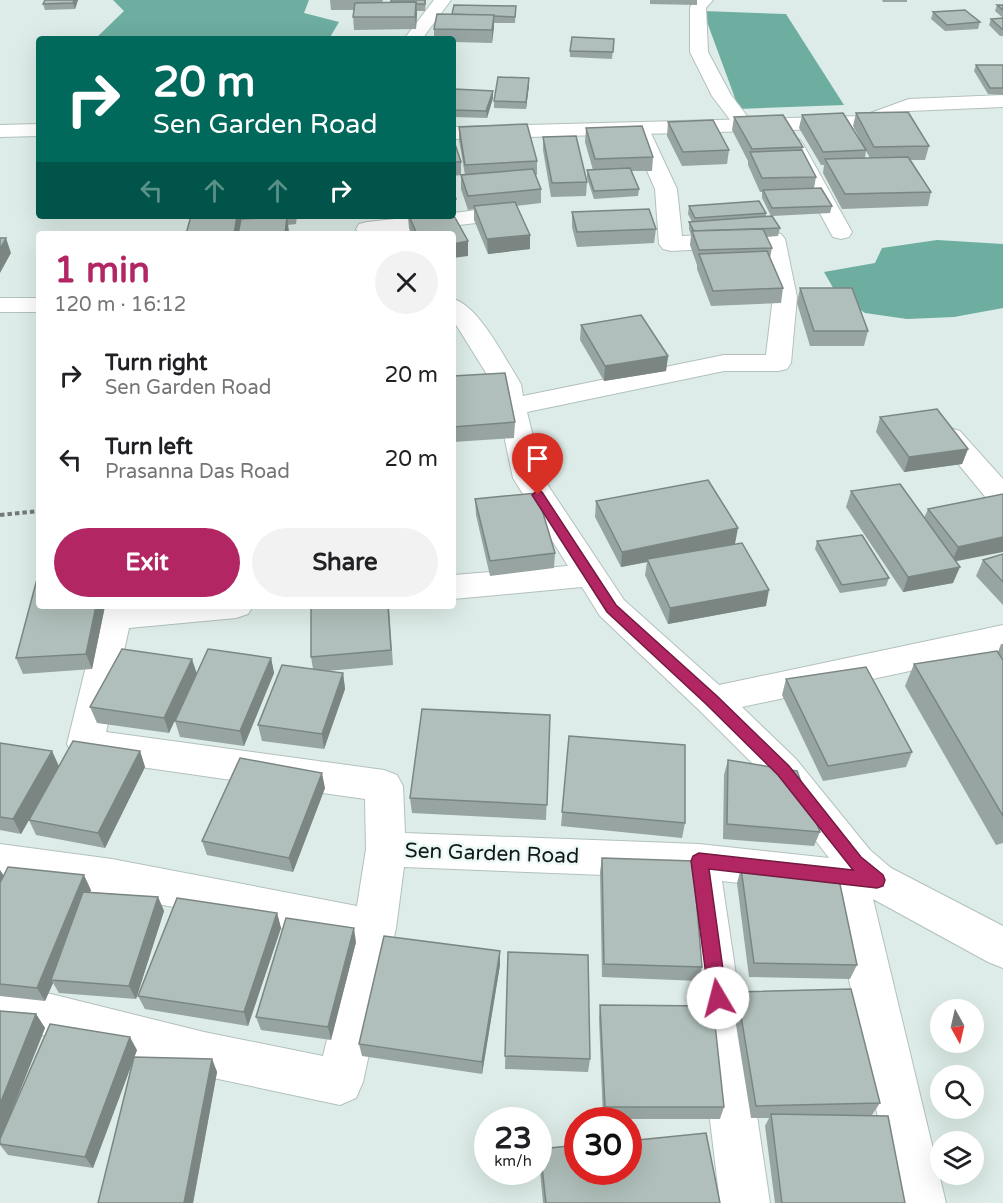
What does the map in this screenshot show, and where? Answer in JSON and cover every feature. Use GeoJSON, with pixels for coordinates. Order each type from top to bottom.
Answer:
{"type":"FeatureCollection","features":[{"type":"Feature","properties":{"kind":"street"},"geometry":{"type":"LineString","coordinates":[[415,36],[443,0]]}},
{"type":"Feature","properties":{"kind":"street"},"geometry":{"type":"LineString","coordinates":[[705,0],[698,7],[699,52],[722,96],[744,125]]}},
{"type":"Feature","properties":{"kind":"street"},"geometry":{"type":"LineString","coordinates":[[456,133],[744,125],[783,126],[862,122],[874,120],[909,105],[1003,101]]}},
{"type":"Feature","properties":{"kind":"street"},"geometry":{"type":"LineString","coordinates":[[783,126],[841,232]]}},
{"type":"Feature","properties":{"kind":"street"},"geometry":{"type":"LineString","coordinates":[[512,407],[724,363],[778,363],[786,297],[773,239],[671,244],[666,189],[639,129]]}},
{"type":"Feature","properties":{"kind":"street"},"geometry":{"type":"LineString","coordinates":[[0,131],[36,130]]}},
{"type":"Feature","properties":{"kind":"street"},"geometry":{"type":"LineString","coordinates":[[808,171],[831,171]]}},
{"type":"Feature","properties":{"kind":"street"},"geometry":{"type":"LineString","coordinates":[[456,218],[493,215]]}},
{"type":"Feature","properties":{"kind":"street"},"geometry":{"type":"LineString","coordinates":[[366,226],[447,219]]}},
{"type":"Feature","properties":{"kind":"street"},"geometry":{"type":"LineString","coordinates":[[0,305],[36,305]]}},
{"type":"Feature","properties":{"kind":"street"},"geometry":{"type":"LineString","coordinates":[[456,309],[467,320],[507,384],[528,478],[612,608],[712,700],[783,770],[856,862],[862,879],[872,993],[921,1203]]}},
{"type":"Feature","properties":{"kind":"street"},"geometry":{"type":"LineString","coordinates":[[950,437],[1003,498]]}},
{"type":"Feature","properties":{"kind":"street"},"geometry":{"type":"LineString","coordinates":[[456,587],[590,575]]}},
{"type":"Feature","properties":{"kind":"street"},"geometry":{"type":"LineString","coordinates":[[203,609],[115,617],[85,744],[384,786],[386,849]]}},
{"type":"Feature","properties":{"kind":"street"},"geometry":{"type":"LineString","coordinates":[[712,700],[1003,638]]}},
{"type":"Feature","properties":{"kind":"street","name":"Sen Garden Road"},"geometry":{"type":"LineString","coordinates":[[0,1010],[51,1014],[204,1054],[340,1082],[375,928],[386,849],[699,861],[862,879]]}},
{"type":"Feature","properties":{"kind":"street"},"geometry":{"type":"LineString","coordinates":[[0,861],[123,879],[375,928]]}},
{"type":"Feature","properties":{"kind":"street"},"geometry":{"type":"LineString","coordinates":[[699,861],[745,1203]]}},
{"type":"Feature","properties":{"kind":"street"},"geometry":{"type":"LineString","coordinates":[[862,879],[1003,948]]}},
{"type":"Feature","properties":{"kind":"path"},"geometry":{"type":"LineString","coordinates":[[0,515],[36,511]]}},
{"type":"Feature","properties":{"kind":"shaded area"},"geometry":{"type":"Polygon","coordinates":[[[113,0],[309,0],[304,13],[339,22],[331,36],[98,36],[124,11],[113,0]]]}},
{"type":"Feature","properties":{"kind":"shaded area"},"geometry":{"type":"Polygon","coordinates":[[[703,11],[786,14],[844,105],[739,109],[703,11]]]}},
{"type":"Feature","properties":{"kind":"shaded area"},"geometry":{"type":"Polygon","coordinates":[[[937,240],[1003,244],[1003,308],[954,317],[907,319],[865,313],[836,293],[824,272],[875,263],[882,248],[937,240]]]}},
{"type":"Feature","properties":{"kind":"building"},"geometry":{"type":"Polygon","coordinates":[[[45,0],[74,0],[73,3],[43,4],[45,0]]]}},
{"type":"Feature","properties":{"kind":"building"},"geometry":{"type":"Polygon","coordinates":[[[391,0],[425,0],[425,4],[391,2],[391,0]]]}},
{"type":"Feature","properties":{"kind":"building"},"geometry":{"type":"Polygon","coordinates":[[[416,2],[415,17],[353,17],[355,3],[416,2]]]}},
{"type":"Feature","properties":{"kind":"building"},"geometry":{"type":"Polygon","coordinates":[[[454,5],[516,6],[515,17],[452,14],[454,5]]]}},
{"type":"Feature","properties":{"kind":"building"},"geometry":{"type":"Polygon","coordinates":[[[965,10],[980,22],[947,25],[933,12],[965,10]]]}},
{"type":"Feature","properties":{"kind":"building"},"geometry":{"type":"Polygon","coordinates":[[[437,14],[494,15],[492,30],[434,29],[437,14]]]}},
{"type":"Feature","properties":{"kind":"building"},"geometry":{"type":"Polygon","coordinates":[[[1003,18],[1003,29],[991,19],[1003,18]]]}},
{"type":"Feature","properties":{"kind":"building"},"geometry":{"type":"Polygon","coordinates":[[[572,37],[614,39],[613,52],[570,51],[572,37]]]}},
{"type":"Feature","properties":{"kind":"building"},"geometry":{"type":"Polygon","coordinates":[[[976,65],[1003,65],[1003,88],[990,88],[976,65]]]}},
{"type":"Feature","properties":{"kind":"building"},"geometry":{"type":"Polygon","coordinates":[[[498,77],[529,78],[526,102],[494,101],[498,77]]]}},
{"type":"Feature","properties":{"kind":"building"},"geometry":{"type":"Polygon","coordinates":[[[456,89],[493,91],[486,111],[456,110],[456,89]]]}},
{"type":"Feature","properties":{"kind":"building"},"geometry":{"type":"Polygon","coordinates":[[[908,112],[929,146],[874,147],[856,113],[908,112]]]}},
{"type":"Feature","properties":{"kind":"building"},"geometry":{"type":"Polygon","coordinates":[[[843,113],[866,150],[823,152],[802,115],[843,113]]]}},
{"type":"Feature","properties":{"kind":"building"},"geometry":{"type":"Polygon","coordinates":[[[783,115],[803,147],[752,149],[734,117],[783,115]]]}},
{"type":"Feature","properties":{"kind":"building"},"geometry":{"type":"Polygon","coordinates":[[[713,120],[729,150],[683,152],[668,122],[713,120]]]}},
{"type":"Feature","properties":{"kind":"building"},"geometry":{"type":"Polygon","coordinates":[[[527,124],[537,161],[465,165],[459,127],[527,124]]]}},
{"type":"Feature","properties":{"kind":"building"},"geometry":{"type":"Polygon","coordinates":[[[642,126],[653,157],[595,159],[586,128],[642,126]]]}},
{"type":"Feature","properties":{"kind":"building"},"geometry":{"type":"Polygon","coordinates":[[[576,136],[587,182],[552,183],[543,137],[576,136]]]}},
{"type":"Feature","properties":{"kind":"building"},"geometry":{"type":"Polygon","coordinates":[[[456,147],[461,162],[456,162],[456,147]]]}},
{"type":"Feature","properties":{"kind":"building"},"geometry":{"type":"Polygon","coordinates":[[[802,150],[816,177],[762,178],[750,152],[802,150]]]}},
{"type":"Feature","properties":{"kind":"building"},"geometry":{"type":"Polygon","coordinates":[[[908,157],[931,192],[845,194],[825,159],[908,157]]]}},
{"type":"Feature","properties":{"kind":"building"},"geometry":{"type":"Polygon","coordinates":[[[630,168],[639,189],[594,191],[587,170],[630,168]]]}},
{"type":"Feature","properties":{"kind":"building"},"geometry":{"type":"Polygon","coordinates":[[[533,169],[541,189],[468,196],[461,175],[533,169]]]}},
{"type":"Feature","properties":{"kind":"building"},"geometry":{"type":"Polygon","coordinates":[[[821,188],[832,206],[772,208],[763,190],[821,188]]]}},
{"type":"Feature","properties":{"kind":"building"},"geometry":{"type":"Polygon","coordinates":[[[759,201],[766,213],[695,218],[689,206],[759,201]]]}},
{"type":"Feature","properties":{"kind":"building"},"geometry":{"type":"Polygon","coordinates":[[[515,202],[530,235],[487,239],[474,206],[515,202]]]}},
{"type":"Feature","properties":{"kind":"building"},"geometry":{"type":"Polygon","coordinates":[[[649,209],[656,229],[577,232],[572,212],[649,209]]]}},
{"type":"Feature","properties":{"kind":"building"},"geometry":{"type":"Polygon","coordinates":[[[772,216],[780,228],[694,231],[689,222],[772,216]]]}},
{"type":"Feature","properties":{"kind":"building"},"geometry":{"type":"Polygon","coordinates":[[[190,219],[236,219],[234,231],[187,231],[190,219]]]}},
{"type":"Feature","properties":{"kind":"building"},"geometry":{"type":"Polygon","coordinates":[[[241,219],[287,219],[285,231],[239,231],[241,219]]]}},
{"type":"Feature","properties":{"kind":"building"},"geometry":{"type":"Polygon","coordinates":[[[410,219],[456,219],[468,241],[456,243],[456,231],[416,231],[410,219]]]}},
{"type":"Feature","properties":{"kind":"building"},"geometry":{"type":"Polygon","coordinates":[[[763,229],[772,248],[699,250],[692,231],[763,229]]]}},
{"type":"Feature","properties":{"kind":"building"},"geometry":{"type":"Polygon","coordinates":[[[0,238],[6,238],[0,249],[0,238]]]}},
{"type":"Feature","properties":{"kind":"building"},"geometry":{"type":"Polygon","coordinates":[[[767,251],[783,288],[713,291],[699,254],[767,251]]]}},
{"type":"Feature","properties":{"kind":"building"},"geometry":{"type":"Polygon","coordinates":[[[800,288],[852,288],[868,331],[814,331],[800,288]]]}},
{"type":"Feature","properties":{"kind":"building"},"geometry":{"type":"Polygon","coordinates":[[[641,315],[668,356],[605,366],[581,325],[641,315]]]}},
{"type":"Feature","properties":{"kind":"building"},"geometry":{"type":"Polygon","coordinates":[[[505,373],[515,422],[456,427],[456,376],[505,373]]]}},
{"type":"Feature","properties":{"kind":"building"},"geometry":{"type":"Polygon","coordinates":[[[937,409],[968,449],[909,457],[880,417],[937,409]]]}},
{"type":"Feature","properties":{"kind":"building"},"geometry":{"type":"Polygon","coordinates":[[[708,480],[738,528],[622,552],[596,501],[708,480]]]}},
{"type":"Feature","properties":{"kind":"building"},"geometry":{"type":"Polygon","coordinates":[[[900,484],[960,567],[908,577],[851,491],[900,484]]]}},
{"type":"Feature","properties":{"kind":"building"},"geometry":{"type":"Polygon","coordinates":[[[537,493],[555,553],[490,561],[475,499],[537,493]]]}},
{"type":"Feature","properties":{"kind":"building"},"geometry":{"type":"Polygon","coordinates":[[[1003,494],[1003,537],[958,547],[928,509],[1003,494]]]}},
{"type":"Feature","properties":{"kind":"building"},"geometry":{"type":"Polygon","coordinates":[[[862,535],[889,578],[842,585],[817,541],[862,535]]]}},
{"type":"Feature","properties":{"kind":"building"},"geometry":{"type":"Polygon","coordinates":[[[742,543],[769,590],[670,608],[647,559],[742,543]]]}},
{"type":"Feature","properties":{"kind":"building"},"geometry":{"type":"Polygon","coordinates":[[[1003,554],[1003,582],[983,560],[1003,554]]]}},
{"type":"Feature","properties":{"kind":"building"},"geometry":{"type":"Polygon","coordinates":[[[36,583],[36,609],[95,609],[86,654],[16,658],[36,583]]]}},
{"type":"Feature","properties":{"kind":"building"},"geometry":{"type":"Polygon","coordinates":[[[311,609],[388,609],[391,650],[311,657],[311,609]]]}},
{"type":"Feature","properties":{"kind":"building"},"geometry":{"type":"Polygon","coordinates":[[[122,649],[192,659],[164,718],[90,707],[122,649]]]}},
{"type":"Feature","properties":{"kind":"building"},"geometry":{"type":"Polygon","coordinates":[[[208,649],[271,658],[240,731],[175,721],[208,649]]]}},
{"type":"Feature","properties":{"kind":"building"},"geometry":{"type":"Polygon","coordinates":[[[997,651],[1003,660],[1003,816],[914,664],[997,651]]]}},
{"type":"Feature","properties":{"kind":"building"},"geometry":{"type":"Polygon","coordinates":[[[282,665],[343,673],[322,734],[258,725],[282,665]]]}},
{"type":"Feature","properties":{"kind":"building"},"geometry":{"type":"Polygon","coordinates":[[[866,667],[912,752],[828,766],[786,679],[866,667]]]}},
{"type":"Feature","properties":{"kind":"building"},"geometry":{"type":"Polygon","coordinates":[[[422,709],[550,715],[547,805],[410,798],[422,709]]]}},
{"type":"Feature","properties":{"kind":"building"},"geometry":{"type":"Polygon","coordinates":[[[569,736],[685,745],[685,823],[562,812],[569,736]]]}},
{"type":"Feature","properties":{"kind":"building"},"geometry":{"type":"Polygon","coordinates":[[[73,741],[140,751],[98,833],[29,820],[73,741]]]}},
{"type":"Feature","properties":{"kind":"building"},"geometry":{"type":"Polygon","coordinates":[[[0,743],[52,751],[13,819],[0,817],[0,743]]]}},
{"type":"Feature","properties":{"kind":"building"},"geometry":{"type":"Polygon","coordinates":[[[240,758],[322,773],[289,858],[202,841],[240,758]]]}},
{"type":"Feature","properties":{"kind":"building"},"geometry":{"type":"Polygon","coordinates":[[[728,760],[797,771],[820,832],[727,824],[728,760]]]}},
{"type":"Feature","properties":{"kind":"building"},"geometry":{"type":"Polygon","coordinates":[[[602,858],[693,861],[702,967],[604,964],[602,858]]]}},
{"type":"Feature","properties":{"kind":"building"},"geometry":{"type":"Polygon","coordinates":[[[8,867],[84,875],[37,988],[0,984],[0,883],[8,867]]]}},
{"type":"Feature","properties":{"kind":"building"},"geometry":{"type":"Polygon","coordinates":[[[741,868],[837,870],[857,965],[754,963],[741,868]]]}},
{"type":"Feature","properties":{"kind":"building"},"geometry":{"type":"Polygon","coordinates":[[[83,892],[158,897],[129,986],[51,980],[83,892]]]}},
{"type":"Feature","properties":{"kind":"building"},"geometry":{"type":"Polygon","coordinates":[[[177,898],[277,913],[244,1012],[138,996],[177,898]]]}},
{"type":"Feature","properties":{"kind":"building"},"geometry":{"type":"Polygon","coordinates":[[[286,918],[354,928],[328,1027],[256,1017],[286,918]]]}},
{"type":"Feature","properties":{"kind":"building"},"geometry":{"type":"Polygon","coordinates":[[[384,936],[500,951],[482,1062],[359,1044],[384,936]]]}},
{"type":"Feature","properties":{"kind":"building"},"geometry":{"type":"Polygon","coordinates":[[[508,952],[588,955],[590,1059],[505,1056],[508,952]]]}},
{"type":"Feature","properties":{"kind":"building"},"geometry":{"type":"Polygon","coordinates":[[[851,989],[880,1103],[756,1106],[737,992],[851,989]]]}},
{"type":"Feature","properties":{"kind":"building"},"geometry":{"type":"Polygon","coordinates":[[[600,1005],[713,1006],[724,1107],[605,1107],[600,1005]]]}},
{"type":"Feature","properties":{"kind":"building"},"geometry":{"type":"Polygon","coordinates":[[[0,1011],[36,1014],[0,1104],[0,1011]]]}},
{"type":"Feature","properties":{"kind":"building"},"geometry":{"type":"Polygon","coordinates":[[[50,1024],[130,1037],[85,1157],[0,1144],[0,1139],[50,1024]]]}},
{"type":"Feature","properties":{"kind":"building"},"geometry":{"type":"Polygon","coordinates":[[[134,1057],[212,1059],[184,1203],[98,1203],[134,1057]]]}},
{"type":"Feature","properties":{"kind":"building"},"geometry":{"type":"Polygon","coordinates":[[[771,1114],[888,1116],[905,1203],[782,1203],[771,1114]]]}},
{"type":"Feature","properties":{"kind":"building"},"geometry":{"type":"Polygon","coordinates":[[[706,1133],[720,1203],[546,1203],[544,1185],[552,1185],[552,1148],[564,1146],[564,1185],[642,1185],[642,1140],[706,1133]]]}},
{"type":"Feature","properties":{"kind":"route"},"geometry":{"type":"LineString","coordinates":[[538,495],[612,608],[712,700],[783,770],[856,862],[877,880],[699,861],[718,998]]}}]}
